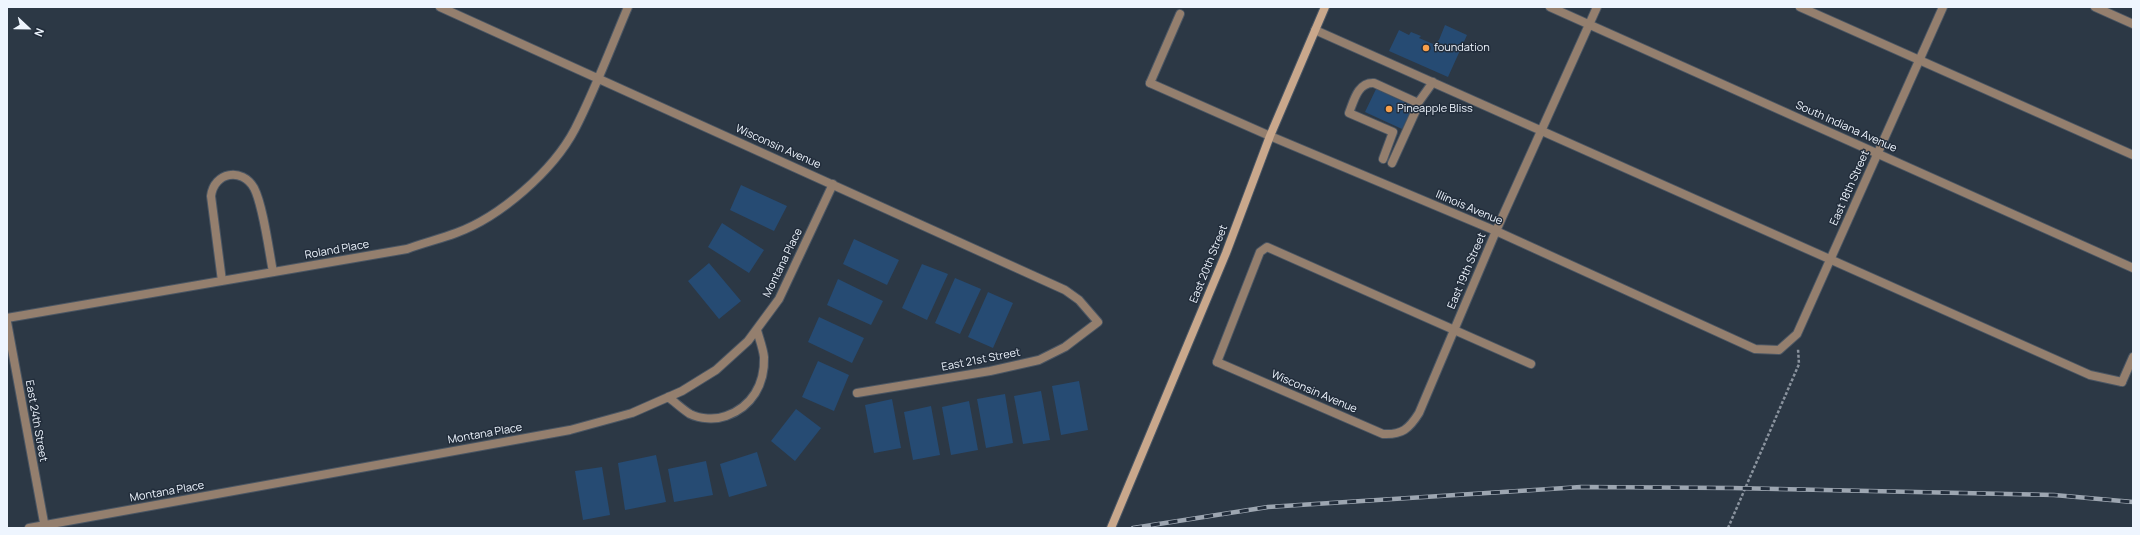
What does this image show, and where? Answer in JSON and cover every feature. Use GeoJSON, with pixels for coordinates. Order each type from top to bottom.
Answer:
{"type":"FeatureCollection","features":[{"type":"Feature","properties":{"kind":"main road","name":"East 20th Street"},"geometry":{"type":"LineString","coordinates":[[1110,528],[1226,253],[1270,136],[1325,7]]}},
{"type":"Feature","properties":{"kind":"street","name":"Wisconsin Avenue"},"geometry":{"type":"LineString","coordinates":[[440,7],[1065,290],[1079,300],[1098,322]]}},
{"type":"Feature","properties":{"kind":"street","name":"Roland Place"},"geometry":{"type":"LineString","coordinates":[[7,318],[407,249],[457,233],[497,211],[533,183],[551,162],[574,130],[628,7]]}},
{"type":"Feature","properties":{"kind":"street","name":"South Indiana Avenue"},"geometry":{"type":"LineString","coordinates":[[1550,7],[2133,268]]}},
{"type":"Feature","properties":{"kind":"street","name":"East 19th Street"},"geometry":{"type":"LineString","coordinates":[[1404,432],[1419,413],[1496,232],[1597,7]]}},
{"type":"Feature","properties":{"kind":"street"},"geometry":{"type":"LineString","coordinates":[[1800,7],[2133,155]]}},
{"type":"Feature","properties":{"kind":"street","name":"East 18th Street"},"geometry":{"type":"LineString","coordinates":[[1779,350],[1797,334],[1943,7]]}},
{"type":"Feature","properties":{"kind":"street"},"geometry":{"type":"LineString","coordinates":[[2094,7],[2133,24]]}},
{"type":"Feature","properties":{"kind":"street","name":"Illinois Avenue"},"geometry":{"type":"LineString","coordinates":[[1180,14],[1150,83],[1270,136],[1496,232],[1755,349],[1779,350]]}},
{"type":"Feature","properties":{"kind":"street"},"geometry":{"type":"LineString","coordinates":[[1315,30],[2090,375],[2122,382],[2133,357]]}},
{"type":"Feature","properties":{"kind":"street"},"geometry":{"type":"LineString","coordinates":[[1392,163],[1418,103],[1433,82]]}},
{"type":"Feature","properties":{"kind":"street"},"geometry":{"type":"LineString","coordinates":[[1404,137],[1349,113],[1357,91],[1368,83],[1374,83],[1418,103]]}},
{"type":"Feature","properties":{"kind":"street"},"geometry":{"type":"LineString","coordinates":[[1383,159],[1394,132]]}},
{"type":"Feature","properties":{"kind":"street"},"geometry":{"type":"LineString","coordinates":[[222,281],[211,196],[212,188],[216,182],[224,175],[232,173],[241,175],[249,181],[255,192],[273,272]]}},
{"type":"Feature","properties":{"kind":"street","name":"Montana Place"},"geometry":{"type":"LineString","coordinates":[[29,528],[570,430],[632,413],[668,397],[716,370],[748,342],[779,299],[833,184]]}},
{"type":"Feature","properties":{"kind":"street","name":"Wisconsin Avenue"},"geometry":{"type":"LineString","coordinates":[[1404,432],[1393,435],[1383,434],[1217,362],[1260,252],[1267,247],[1454,330]]}},
{"type":"Feature","properties":{"kind":"street","name":"East 24th Street"},"geometry":{"type":"LineString","coordinates":[[7,322],[44,526]]}},
{"type":"Feature","properties":{"kind":"street","name":"East 21st Street"},"geometry":{"type":"LineString","coordinates":[[857,393],[990,371],[1039,360],[1065,347],[1098,322]]}},
{"type":"Feature","properties":{"kind":"street"},"geometry":{"type":"LineString","coordinates":[[668,397],[690,414],[703,418],[720,418],[735,413],[748,404],[758,392],[762,374],[764,356],[757,330]]}},
{"type":"Feature","properties":{"kind":"street"},"geometry":{"type":"LineString","coordinates":[[1454,330],[1531,364]]}},
{"type":"Feature","properties":{"kind":"path"},"geometry":{"type":"LineString","coordinates":[[1728,528],[1799,364],[1797,334]]}},
{"type":"Feature","properties":{"kind":"building","name":"foundation"},"geometry":{"type":"Polygon","coordinates":[[[1445,25],[1467,35],[1448,77],[1389,51],[1399,30],[1409,35],[1411,32],[1421,36],[1419,38],[1433,44],[1439,40],[1445,25]]]}},
{"type":"Feature","properties":{"kind":"building","name":"Pineapple Bliss"},"geometry":{"type":"Polygon","coordinates":[[[1376,89],[1413,106],[1402,129],[1365,112],[1376,89]]]}},
{"type":"Feature","properties":{"kind":"building"},"geometry":{"type":"Polygon","coordinates":[[[741,185],[787,206],[774,231],[730,210],[741,185]]]}},
{"type":"Feature","properties":{"kind":"building"},"geometry":{"type":"Polygon","coordinates":[[[722,223],[764,250],[749,273],[708,247],[722,223]]]}},
{"type":"Feature","properties":{"kind":"building"},"geometry":{"type":"Polygon","coordinates":[[[854,239],[899,260],[887,285],[843,264],[854,239]]]}},
{"type":"Feature","properties":{"kind":"building"},"geometry":{"type":"Polygon","coordinates":[[[709,263],[741,301],[719,319],[688,281],[709,263]]]}},
{"type":"Feature","properties":{"kind":"building"},"geometry":{"type":"Polygon","coordinates":[[[922,264],[948,274],[927,320],[902,308],[922,264]]]}},
{"type":"Feature","properties":{"kind":"building"},"geometry":{"type":"Polygon","coordinates":[[[955,278],[981,289],[960,334],[935,323],[955,278]]]}},
{"type":"Feature","properties":{"kind":"building"},"geometry":{"type":"Polygon","coordinates":[[[838,279],[883,301],[871,325],[827,305],[838,279]]]}},
{"type":"Feature","properties":{"kind":"building"},"geometry":{"type":"Polygon","coordinates":[[[988,292],[1013,303],[993,348],[968,337],[988,292]]]}},
{"type":"Feature","properties":{"kind":"building"},"geometry":{"type":"Polygon","coordinates":[[[819,317],[864,338],[852,363],[808,342],[819,317]]]}},
{"type":"Feature","properties":{"kind":"building"},"geometry":{"type":"Polygon","coordinates":[[[818,361],[849,375],[834,411],[802,397],[818,361]]]}},
{"type":"Feature","properties":{"kind":"building"},"geometry":{"type":"Polygon","coordinates":[[[1079,381],[1088,430],[1061,435],[1052,386],[1079,381]]]}},
{"type":"Feature","properties":{"kind":"building"},"geometry":{"type":"Polygon","coordinates":[[[1041,391],[1050,440],[1023,444],[1014,396],[1041,391]]]}},
{"type":"Feature","properties":{"kind":"building"},"geometry":{"type":"Polygon","coordinates":[[[1005,394],[1013,443],[986,448],[977,399],[1005,394]]]}},
{"type":"Feature","properties":{"kind":"building"},"geometry":{"type":"Polygon","coordinates":[[[892,399],[901,448],[874,453],[865,405],[892,399]]]}},
{"type":"Feature","properties":{"kind":"building"},"geometry":{"type":"Polygon","coordinates":[[[969,401],[978,450],[951,455],[942,407],[969,401]]]}},
{"type":"Feature","properties":{"kind":"building"},"geometry":{"type":"Polygon","coordinates":[[[931,406],[940,455],[913,460],[904,412],[931,406]]]}},
{"type":"Feature","properties":{"kind":"building"},"geometry":{"type":"Polygon","coordinates":[[[796,409],[821,428],[795,461],[771,441],[796,409]]]}},
{"type":"Feature","properties":{"kind":"building"},"geometry":{"type":"Polygon","coordinates":[[[757,452],[767,486],[729,497],[720,464],[757,452]]]}},
{"type":"Feature","properties":{"kind":"building"},"geometry":{"type":"Polygon","coordinates":[[[656,455],[666,502],[625,510],[618,463],[656,455]]]}},
{"type":"Feature","properties":{"kind":"building"},"geometry":{"type":"Polygon","coordinates":[[[706,461],[713,495],[674,502],[668,469],[706,461]]]}},
{"type":"Feature","properties":{"kind":"building"},"geometry":{"type":"Polygon","coordinates":[[[602,467],[610,515],[583,520],[575,471],[602,467]]]}},
{"type":"Feature","properties":{"kind":"railway"},"geometry":{"type":"LineString","coordinates":[[1133,528],[1268,507],[1581,487],[1732,488],[2054,495],[2133,502]]}},
{"type":"Feature","properties":{"kind":"place","name":"foundation"},"geometry":{"type":"Point","coordinates":[1426,48]}},
{"type":"Feature","properties":{"kind":"place","name":"Pineapple Bliss"},"geometry":{"type":"Point","coordinates":[1389,109]}}]}
